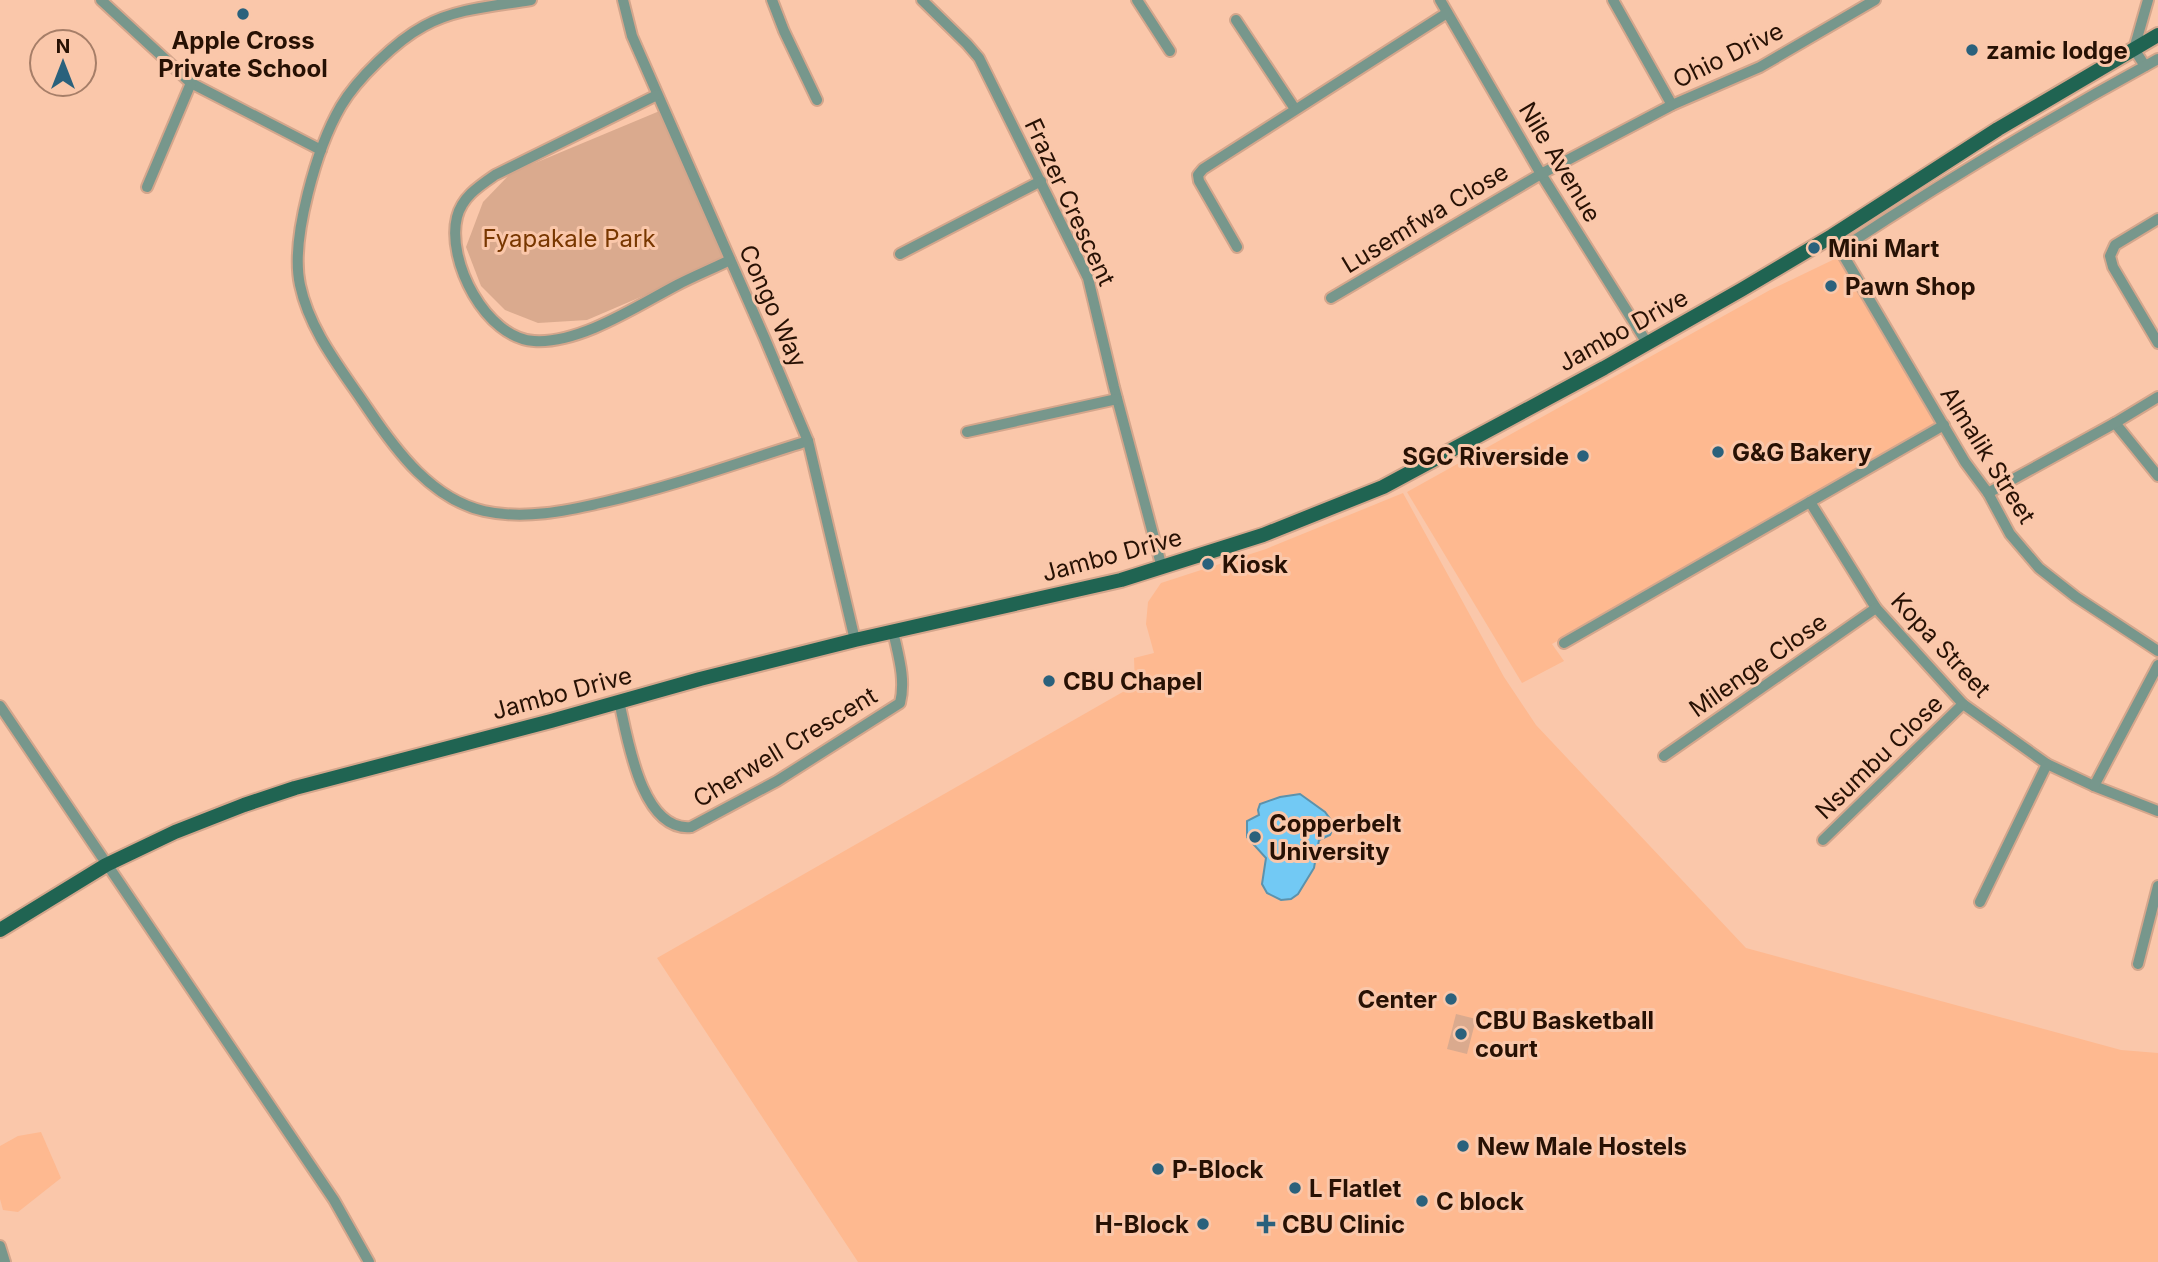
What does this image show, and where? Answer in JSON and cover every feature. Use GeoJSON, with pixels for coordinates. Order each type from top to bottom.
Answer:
{"type":"FeatureCollection","features":[{"type":"Feature","properties":{"kind":"main road","name":"Jambo Drive"},"geometry":{"type":"LineString","coordinates":[[0,930],[106,865],[176,832],[295,788],[855,640],[1121,580],[1263,535],[1383,487],[1647,343],[1832,236],[1998,129],[2158,36]]}},
{"type":"Feature","properties":{"kind":"street"},"geometry":{"type":"LineString","coordinates":[[101,0],[191,83],[321,150]]}},
{"type":"Feature","properties":{"kind":"street"},"geometry":{"type":"LineString","coordinates":[[531,0],[459,12],[424,25],[395,45],[342,105],[321,150],[303,219],[298,261],[299,282],[315,329],[408,464],[457,503],[486,512],[525,515],[565,511],[651,491],[808,441]]}},
{"type":"Feature","properties":{"kind":"street","name":"Congo Way"},"geometry":{"type":"LineString","coordinates":[[623,0],[632,36],[808,441],[855,640]]}},
{"type":"Feature","properties":{"kind":"street"},"geometry":{"type":"LineString","coordinates":[[772,0],[817,100]]}},
{"type":"Feature","properties":{"kind":"street","name":"Frazer Crescent"},"geometry":{"type":"LineString","coordinates":[[922,0],[979,58],[1088,278],[1162,568]]}},
{"type":"Feature","properties":{"kind":"street"},"geometry":{"type":"LineString","coordinates":[[1137,0],[1170,51]]}},
{"type":"Feature","properties":{"kind":"street","name":"Nile Avenue"},"geometry":{"type":"LineString","coordinates":[[1440,0],[1541,174],[1647,343]]}},
{"type":"Feature","properties":{"kind":"street"},"geometry":{"type":"LineString","coordinates":[[1613,0],[1672,105]]}},
{"type":"Feature","properties":{"kind":"street","name":"Ohio Drive"},"geometry":{"type":"LineString","coordinates":[[1541,174],[1672,105],[1760,66],[1875,0]]}},
{"type":"Feature","properties":{"kind":"street"},"geometry":{"type":"LineString","coordinates":[[2144,66],[2134,49],[2148,0]]}},
{"type":"Feature","properties":{"kind":"street"},"geometry":{"type":"LineString","coordinates":[[1237,247],[1199,181],[1198,175],[1203,169],[1447,13]]}},
{"type":"Feature","properties":{"kind":"street"},"geometry":{"type":"LineString","coordinates":[[1236,20],[1295,109]]}},
{"type":"Feature","properties":{"kind":"street"},"geometry":{"type":"LineString","coordinates":[[1841,249],[1993,153],[2158,59]]}},
{"type":"Feature","properties":{"kind":"street"},"geometry":{"type":"LineString","coordinates":[[148,187],[191,83]]}},
{"type":"Feature","properties":{"kind":"street"},"geometry":{"type":"LineString","coordinates":[[657,95],[495,175],[476,188],[463,202],[457,218],[458,257],[464,276],[488,315],[505,329],[533,341],[567,337],[610,322],[730,260]]}},
{"type":"Feature","properties":{"kind":"street","name":"Lusemfwa Close"},"geometry":{"type":"LineString","coordinates":[[1331,298],[1541,174]]}},
{"type":"Feature","properties":{"kind":"street"},"geometry":{"type":"LineString","coordinates":[[900,254],[1041,181]]}},
{"type":"Feature","properties":{"kind":"street"},"geometry":{"type":"LineString","coordinates":[[2158,219],[2115,245],[2110,256],[2113,267],[2158,343]]}},
{"type":"Feature","properties":{"kind":"street","name":"Almalik Street"},"geometry":{"type":"LineString","coordinates":[[1832,236],[1965,462],[1988,493],[2010,534],[2039,568],[2076,597],[2158,651]]}},
{"type":"Feature","properties":{"kind":"street"},"geometry":{"type":"LineString","coordinates":[[1988,493],[2115,424],[2158,397]]}},
{"type":"Feature","properties":{"kind":"street"},"geometry":{"type":"LineString","coordinates":[[967,432],[1117,399]]}},
{"type":"Feature","properties":{"kind":"street"},"geometry":{"type":"LineString","coordinates":[[2115,424],[2158,476]]}},
{"type":"Feature","properties":{"kind":"street"},"geometry":{"type":"LineString","coordinates":[[1563,643],[1944,425]]}},
{"type":"Feature","properties":{"kind":"street","name":"Kopa Street"},"geometry":{"type":"LineString","coordinates":[[1810,502],[1876,608],[1963,704],[2047,764],[2158,811]]}},
{"type":"Feature","properties":{"kind":"street","name":"Milenge Close"},"geometry":{"type":"LineString","coordinates":[[1664,756],[1876,608]]}},
{"type":"Feature","properties":{"kind":"street","name":"Cherwell Crescent"},"geometry":{"type":"LineString","coordinates":[[619,701],[635,768],[654,807],[673,824],[681,828],[691,827],[777,781],[901,703],[903,677],[893,631]]}},
{"type":"Feature","properties":{"kind":"street"},"geometry":{"type":"LineString","coordinates":[[2094,786],[2158,665]]}},
{"type":"Feature","properties":{"kind":"street","name":"Nsumbu Close"},"geometry":{"type":"LineString","coordinates":[[1823,840],[1963,704]]}},
{"type":"Feature","properties":{"kind":"street"},"geometry":{"type":"LineString","coordinates":[[0,706],[334,1200],[369,1262]]}},
{"type":"Feature","properties":{"kind":"street"},"geometry":{"type":"LineString","coordinates":[[1980,902],[2047,764]]}},
{"type":"Feature","properties":{"kind":"street"},"geometry":{"type":"LineString","coordinates":[[2138,964],[2158,886]]}},
{"type":"Feature","properties":{"kind":"street"},"geometry":{"type":"LineString","coordinates":[[0,1246],[5,1262]]}},
{"type":"Feature","properties":{"kind":"shaded area"},"geometry":{"type":"Polygon","coordinates":[[[1841,256],[1941,424],[1552,644],[1564,661],[1522,683],[1407,492],[1770,290],[1841,256]]]}},
{"type":"Feature","properties":{"kind":"shaded area","name":"Copperbelt University"},"geometry":{"type":"Polygon","coordinates":[[[1403,493],[1504,677],[1536,725],[1746,948],[2121,1050],[2158,1053],[2158,1262],[858,1262],[657,958],[1135,685],[1134,658],[1154,653],[1146,624],[1148,602],[1161,583],[1266,549],[1403,493]]]}},
{"type":"Feature","properties":{"kind":"shaded area"},"geometry":{"type":"Polygon","coordinates":[[[41,1132],[61,1178],[18,1212],[3,1210],[0,1199],[0,1146],[18,1136],[41,1132]]]}},
{"type":"Feature","properties":{"kind":"green space","name":"Fyapakale Park"},"geometry":{"type":"Polygon","coordinates":[[[662,110],[727,260],[587,320],[538,323],[505,310],[481,286],[466,247],[483,202],[511,173],[662,110]]]}},
{"type":"Feature","properties":{"kind":"green space","name":"CBU Basketball court"},"geometry":{"type":"Polygon","coordinates":[[[1456,1014],[1476,1019],[1467,1054],[1447,1049],[1456,1014]]]}},
{"type":"Feature","properties":{"kind":"water"},"geometry":{"type":"Polygon","coordinates":[[[1300,794],[1325,812],[1331,820],[1344,822],[1343,825],[1334,826],[1330,835],[1319,840],[1314,868],[1298,894],[1291,899],[1281,900],[1267,893],[1262,884],[1266,858],[1247,837],[1247,821],[1259,815],[1260,804],[1300,794]]]}},
{"type":"Feature","properties":{"kind":"place","name":"Apple Cross Private School"},"geometry":{"type":"Point","coordinates":[243,14]}},
{"type":"Feature","properties":{"kind":"place","name":"zamic lodge"},"geometry":{"type":"Point","coordinates":[1972,50]}},
{"type":"Feature","properties":{"kind":"place","name":"Mini Mart"},"geometry":{"type":"Point","coordinates":[1814,248]}},
{"type":"Feature","properties":{"kind":"place","name":"Pawn Shop"},"geometry":{"type":"Point","coordinates":[1831,286]}},
{"type":"Feature","properties":{"kind":"place","name":"G&G Bakery"},"geometry":{"type":"Point","coordinates":[1718,452]}},
{"type":"Feature","properties":{"kind":"place","name":"SGC Riverside"},"geometry":{"type":"Point","coordinates":[1583,456]}},
{"type":"Feature","properties":{"kind":"place","name":"Kiosk"},"geometry":{"type":"Point","coordinates":[1208,564]}},
{"type":"Feature","properties":{"kind":"place","name":"CBU Chapel"},"geometry":{"type":"Point","coordinates":[1049,681]}},
{"type":"Feature","properties":{"kind":"place","name":"Copperbelt University"},"geometry":{"type":"Point","coordinates":[1255,837]}},
{"type":"Feature","properties":{"kind":"place","name":"Center"},"geometry":{"type":"Point","coordinates":[1451,999]}},
{"type":"Feature","properties":{"kind":"place","name":"CBU Basketball court"},"geometry":{"type":"Point","coordinates":[1461,1034]}},
{"type":"Feature","properties":{"kind":"place","name":"New Male Hostels"},"geometry":{"type":"Point","coordinates":[1463,1146]}},
{"type":"Feature","properties":{"kind":"place","name":"P-Block"},"geometry":{"type":"Point","coordinates":[1158,1169]}},
{"type":"Feature","properties":{"kind":"place","name":"L Flatlet"},"geometry":{"type":"Point","coordinates":[1295,1188]}},
{"type":"Feature","properties":{"kind":"place","name":"C block"},"geometry":{"type":"Point","coordinates":[1422,1201]}},
{"type":"Feature","properties":{"kind":"place","name":"H-Block"},"geometry":{"type":"Point","coordinates":[1203,1224]}},
{"type":"Feature","properties":{"kind":"place","name":"CBU Clinic"},"geometry":{"type":"Point","coordinates":[1266,1224]}}]}
